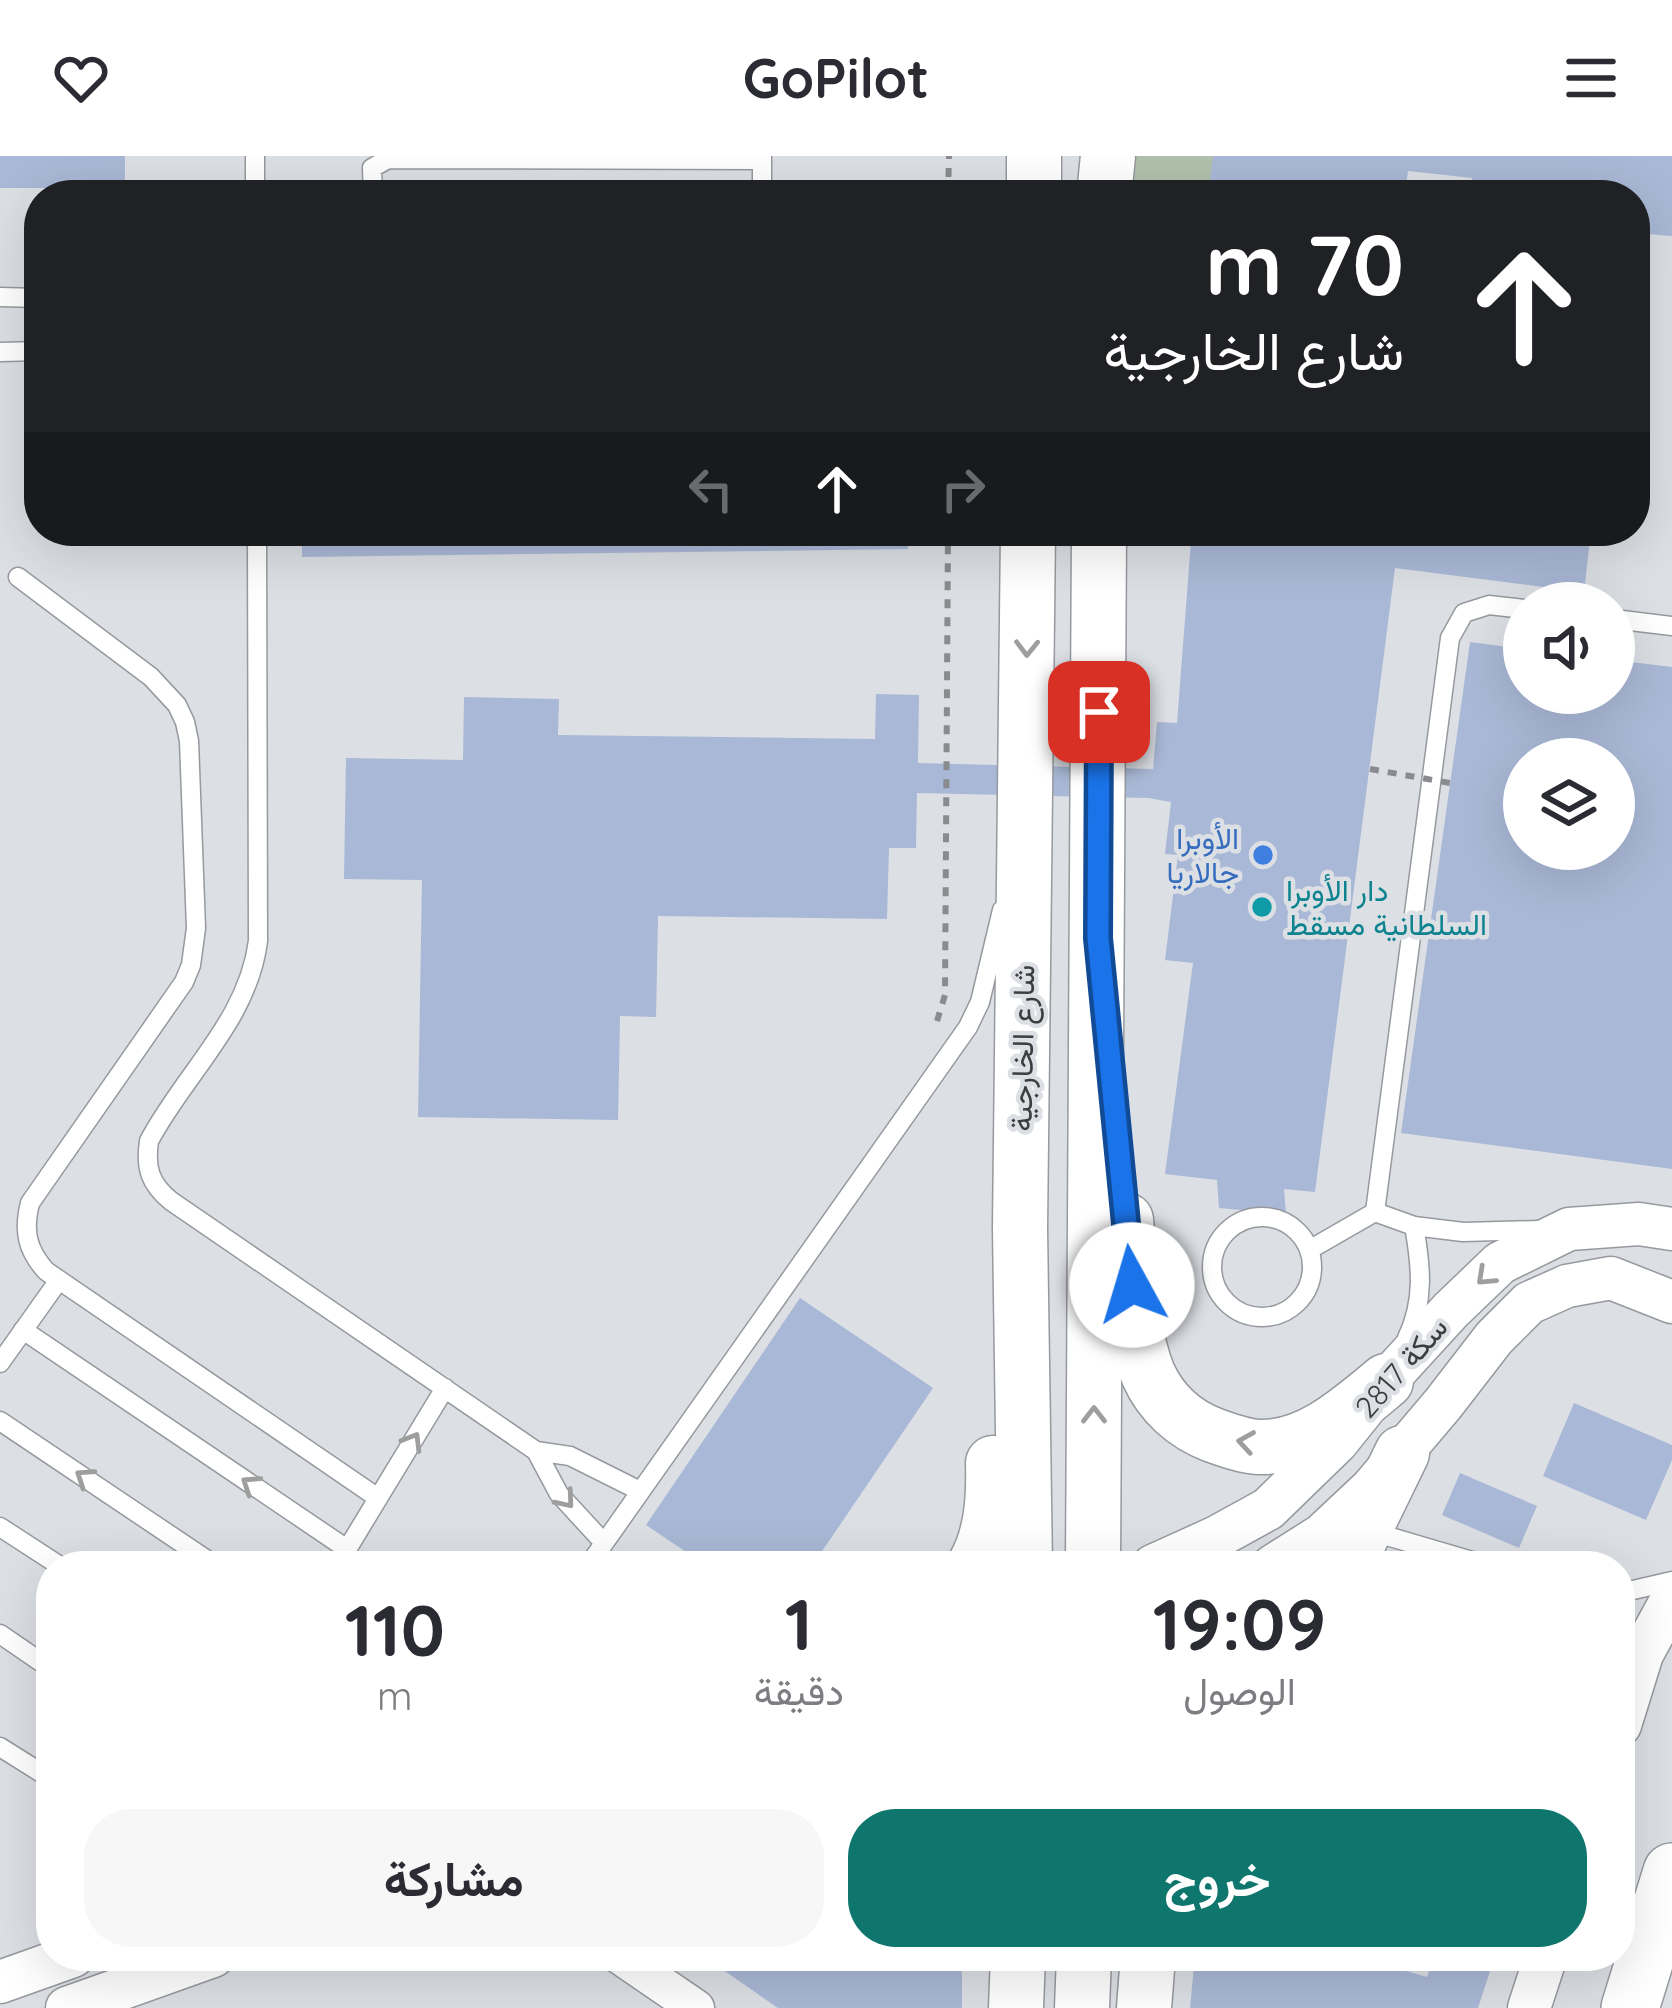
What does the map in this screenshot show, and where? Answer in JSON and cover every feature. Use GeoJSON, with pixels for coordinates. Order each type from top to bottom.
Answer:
{"type":"FeatureCollection","features":[{"type":"Feature","properties":{"kind":"highway"},"geometry":{"type":"LineString","coordinates":[[1630,2008],[1672,1872]]}},
{"type":"Feature","properties":{"kind":"main road","name":"شارع الخارجية"},"geometry":{"type":"LineString","coordinates":[[1024,1551],[1020,1228],[1028,546]]}},
{"type":"Feature","properties":{"kind":"main road"},"geometry":{"type":"LineString","coordinates":[[1093,1551],[1099,546]]}},
{"type":"Feature","properties":{"kind":"main road"},"geometry":{"type":"LineString","coordinates":[[1098,938],[1137,1328],[1147,1371],[1158,1393],[1172,1411],[1201,1430],[1258,1447],[1295,1441],[1338,1421],[1385,1382]]}},
{"type":"Feature","properties":{"kind":"main road"},"geometry":{"type":"LineString","coordinates":[[983,1551],[994,1496],[993,1428],[1020,1228]]}},
{"type":"Feature","properties":{"kind":"main road"},"geometry":{"type":"LineString","coordinates":[[1356,1548],[1402,1453]]}},
{"type":"Feature","properties":{"kind":"main road"},"geometry":{"type":"LineString","coordinates":[[988,1971],[989,2008]]}},
{"type":"Feature","properties":{"kind":"main road"},"geometry":{"type":"LineString","coordinates":[[1016,2008],[1017,1971]]}},
{"type":"Feature","properties":{"kind":"main road"},"geometry":{"type":"LineString","coordinates":[[1082,2008],[1083,1971]]}},
{"type":"Feature","properties":{"kind":"main road"},"geometry":{"type":"LineString","coordinates":[[1144,2008],[1147,1971]]}},
{"type":"Feature","properties":{"kind":"street","name":"سكة 2817"},"geometry":{"type":"LineString","coordinates":[[1187,1551],[1268,1509],[1337,1442],[1450,1310],[1500,1263],[1569,1229],[1639,1224],[1672,1228]]}},
{"type":"Feature","properties":{"kind":"street","name":"سكة 2817"},"geometry":{"type":"LineString","coordinates":[[1297,1551],[1322,1535],[1371,1489],[1494,1338],[1529,1303],[1567,1286],[1611,1278],[1672,1302]]}},
{"type":"Feature","properties":{"kind":"street"},"geometry":{"type":"LineString","coordinates":[[1635,1636],[1672,1599]]}},
{"type":"Feature","properties":{"kind":"street"},"geometry":{"type":"LineString","coordinates":[[0,1982],[36,1969]]}},
{"type":"Feature","properties":{"kind":"street"},"geometry":{"type":"LineString","coordinates":[[68,2008],[171,1971]]}},
{"type":"Feature","properties":{"kind":"street"},"geometry":{"type":"LineString","coordinates":[[642,1971],[696,2008]]}},
{"type":"Feature","properties":{"kind":"street"},"geometry":{"type":"LineString","coordinates":[[1529,2008],[1541,1971]]}},
{"type":"Feature","properties":{"kind":"lane"},"geometry":{"type":"LineString","coordinates":[[372,180],[372,168],[388,159],[762,158]]}},
{"type":"Feature","properties":{"kind":"lane"},"geometry":{"type":"LineString","coordinates":[[257,546],[255,964],[238,1007],[149,1141],[149,1175],[171,1202],[536,1451],[585,1462],[640,1491]]}},
{"type":"Feature","properties":{"kind":"lane"},"geometry":{"type":"LineString","coordinates":[[18,577],[165,690],[177,705],[189,741],[196,928],[191,965],[174,998],[30,1203],[26,1218],[29,1247],[58,1280],[378,1498]]}},
{"type":"Feature","properties":{"kind":"lane"},"geometry":{"type":"LineString","coordinates":[[1375,1212],[1450,638],[1463,613],[1489,605],[1503,607]]}},
{"type":"Feature","properties":{"kind":"lane"},"geometry":{"type":"LineString","coordinates":[[1635,622],[1672,626]]}},
{"type":"Feature","properties":{"kind":"lane"},"geometry":{"type":"LineString","coordinates":[[598,1551],[968,1027],[980,1002],[1024,820]]}},
{"type":"Feature","properties":{"kind":"lane"},"geometry":{"type":"LineString","coordinates":[[1309,1250],[1375,1212],[1414,1226],[1463,1232],[1569,1229]]}},
{"type":"Feature","properties":{"kind":"lane"},"geometry":{"type":"LineString","coordinates":[[1244,1220],[1280,1220],[1296,1230],[1309,1250],[1312,1277],[1305,1293],[1282,1314],[1250,1316],[1234,1310],[1216,1290],[1213,1254],[1222,1236],[1244,1220]]}},
{"type":"Feature","properties":{"kind":"lane"},"geometry":{"type":"LineString","coordinates":[[1385,1382],[1417,1317],[1420,1261],[1414,1226]]}},
{"type":"Feature","properties":{"kind":"lane"},"geometry":{"type":"LineString","coordinates":[[0,1363],[58,1280]]}},
{"type":"Feature","properties":{"kind":"lane"},"geometry":{"type":"LineString","coordinates":[[23,1330],[332,1551]]}},
{"type":"Feature","properties":{"kind":"lane"},"geometry":{"type":"LineString","coordinates":[[346,1551],[445,1388]]}},
{"type":"Feature","properties":{"kind":"lane"},"geometry":{"type":"LineString","coordinates":[[0,1421],[194,1551]]}},
{"type":"Feature","properties":{"kind":"lane"},"geometry":{"type":"LineString","coordinates":[[536,1451],[560,1494],[604,1543]]}},
{"type":"Feature","properties":{"kind":"lane"},"geometry":{"type":"LineString","coordinates":[[0,1527],[37,1551]]}},
{"type":"Feature","properties":{"kind":"lane"},"geometry":{"type":"LineString","coordinates":[[1635,1590],[1672,1581]]}},
{"type":"Feature","properties":{"kind":"lane"},"geometry":{"type":"LineString","coordinates":[[0,1634],[36,1659]]}},
{"type":"Feature","properties":{"kind":"lane"},"geometry":{"type":"LineString","coordinates":[[0,1747],[36,1770]]}},
{"type":"Feature","properties":{"kind":"path"},"geometry":{"type":"LineString","coordinates":[[936,1023],[945,995],[948,546]]}},
{"type":"Feature","properties":{"kind":"path"},"geometry":{"type":"LineString","coordinates":[[1370,769],[1450,783]]}},
{"type":"Feature","properties":{"kind":"green space"},"geometry":{"type":"Polygon","coordinates":[[[1126,156],[1213,156],[1220,180],[1123,180],[1126,156]]]}},
{"type":"Feature","properties":{"kind":"building"},"geometry":{"type":"Polygon","coordinates":[[[0,156],[125,156],[125,180],[24,180],[24,188],[0,188],[0,156]]]}},
{"type":"Feature","properties":{"kind":"building"},"geometry":{"type":"Polygon","coordinates":[[[1213,156],[1672,156],[1672,236],[1650,234],[1650,180],[1472,180],[1408,171],[1407,180],[1210,180],[1213,156]]]}},
{"type":"Feature","properties":{"kind":"building"},"geometry":{"type":"Polygon","coordinates":[[[302,546],[908,546],[908,549],[302,557],[302,546]]]}},
{"type":"Feature","properties":{"kind":"building"},"geometry":{"type":"Polygon","coordinates":[[[1191,546],[1589,546],[1585,582],[1505,582],[1395,568],[1315,1192],[1284,1189],[1286,1214],[1219,1208],[1217,1180],[1165,1174],[1193,963],[1165,960],[1178,855],[1165,854],[1171,802],[1148,798],[917,793],[916,848],[889,848],[887,919],[658,916],[656,1017],[620,1016],[618,1120],[418,1117],[422,880],[344,879],[346,758],[463,760],[464,697],[559,699],[558,735],[875,739],[876,694],[919,695],[918,763],[1153,769],[1157,722],[1177,723],[1191,546]]]}},
{"type":"Feature","properties":{"kind":"building"},"geometry":{"type":"Polygon","coordinates":[[[1470,642],[1503,646],[1503,714],[1635,714],[1635,663],[1672,667],[1672,1169],[1401,1133],[1470,642]]]}},
{"type":"Feature","properties":{"kind":"building"},"geometry":{"type":"Polygon","coordinates":[[[800,1298],[933,1388],[822,1551],[685,1551],[646,1525],[800,1298]]]}},
{"type":"Feature","properties":{"kind":"building"},"geometry":{"type":"Polygon","coordinates":[[[1574,1403],[1672,1445],[1672,1460],[1646,1520],[1543,1476],[1574,1403]]]}},
{"type":"Feature","properties":{"kind":"building"},"geometry":{"type":"Polygon","coordinates":[[[1460,1473],[1537,1506],[1519,1548],[1442,1515],[1460,1473]]]}},
{"type":"Feature","properties":{"kind":"building"},"geometry":{"type":"Polygon","coordinates":[[[725,1971],[962,1971],[962,2008],[778,2008],[725,1971]]]}},
{"type":"Feature","properties":{"kind":"building"},"geometry":{"type":"Polygon","coordinates":[[[1194,1971],[1407,1971],[1427,1977],[1429,1971],[1490,1971],[1478,2008],[1190,2008],[1194,1971]]]}},
{"type":"Feature","properties":{"kind":"place","name":"الأوبرا جالاريا"},"geometry":{"type":"Point","coordinates":[1263,855]}},
{"type":"Feature","properties":{"kind":"place","name":"دار الأوبرا السلطانية مسقط"},"geometry":{"type":"Point","coordinates":[1262,907]}},
{"type":"Feature","properties":{"kind":"route"},"geometry":{"type":"LineString","coordinates":[[1099,712],[1098,938],[1132,1285]]}}]}
